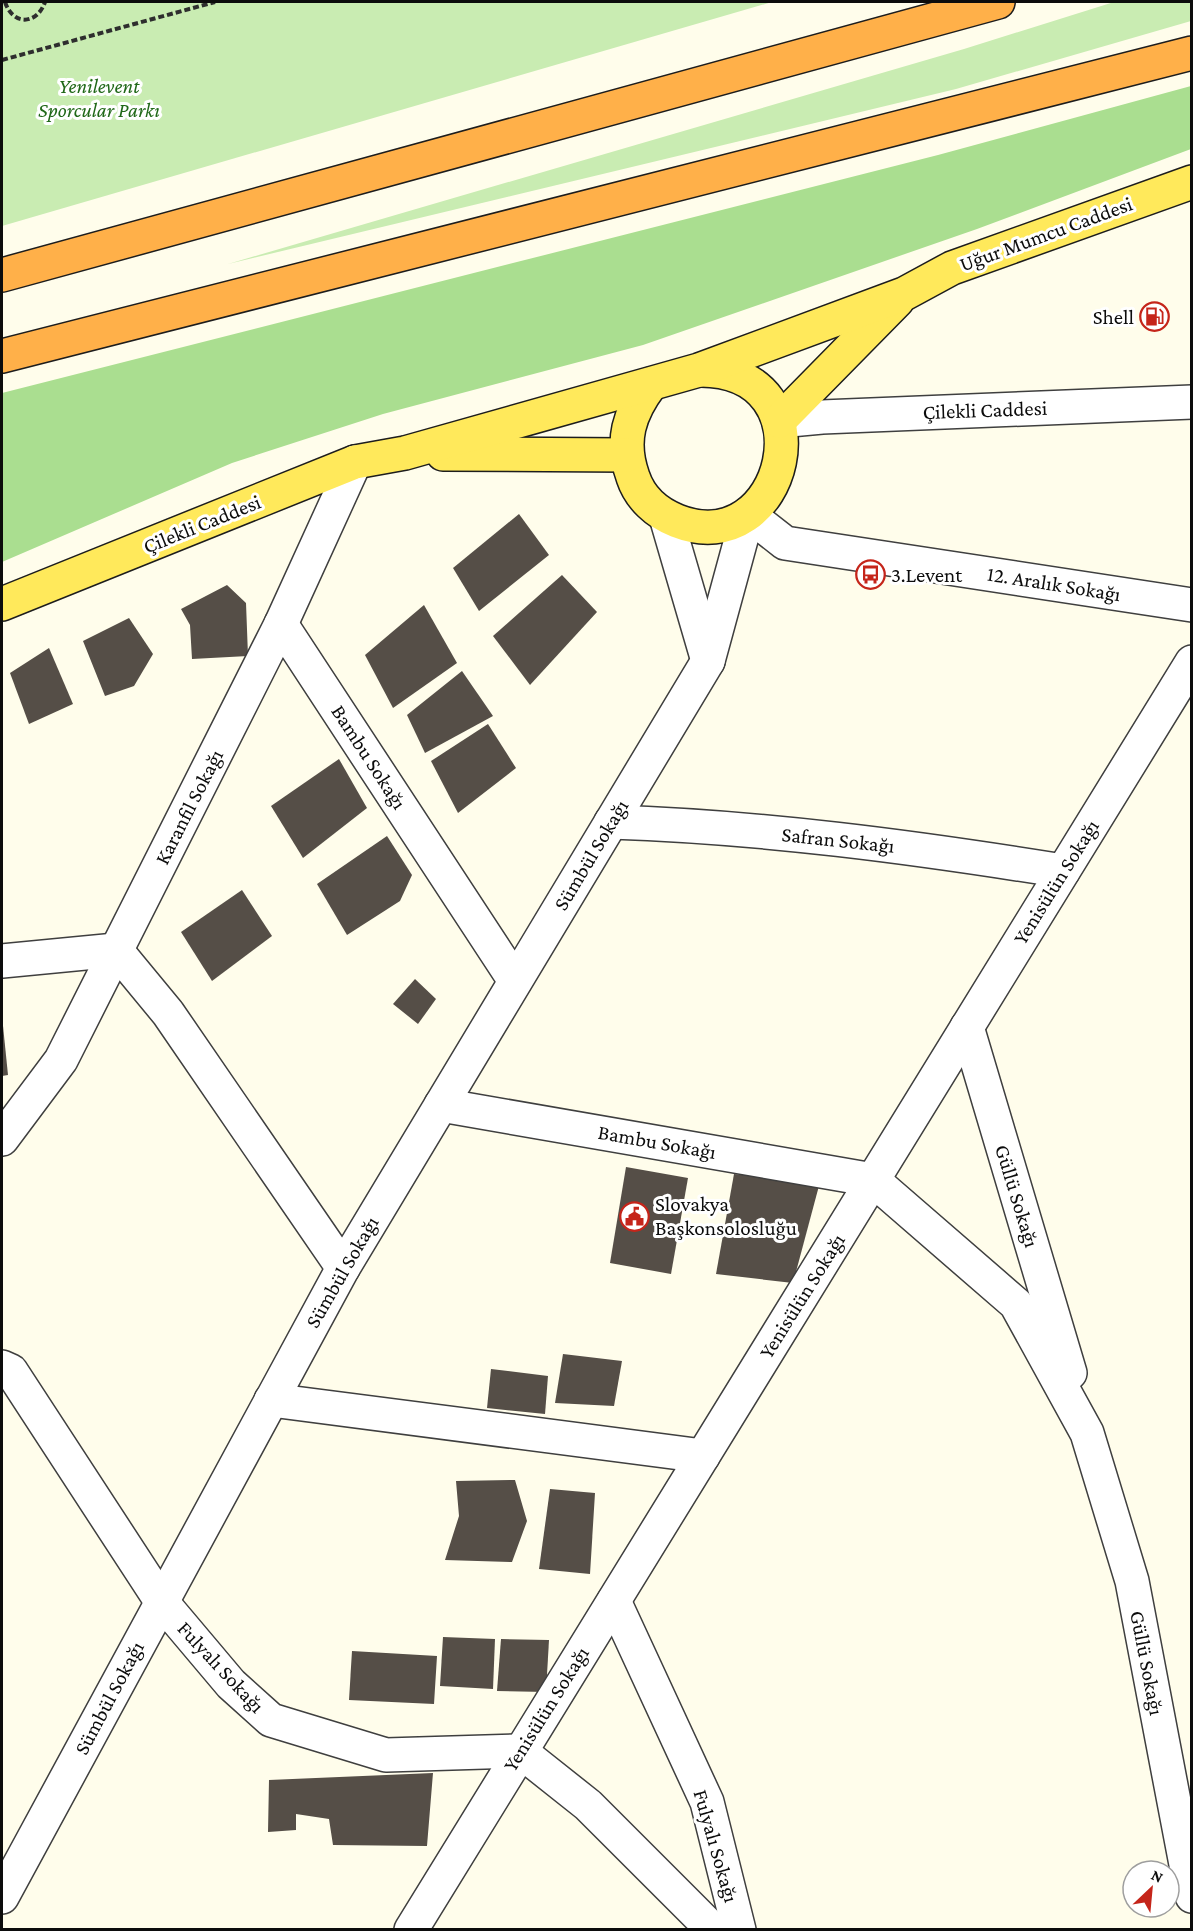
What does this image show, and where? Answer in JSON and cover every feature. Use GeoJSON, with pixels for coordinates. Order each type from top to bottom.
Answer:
{"type":"FeatureCollection","features":[{"type":"Feature","properties":{"kind":"highway"},"geometry":{"type":"LineString","coordinates":[[2,275],[998,2]]}},
{"type":"Feature","properties":{"kind":"highway"},"geometry":{"type":"LineString","coordinates":[[2,356],[1191,53]]}},
{"type":"Feature","properties":{"kind":"main road","name":"Uğur Mumcu Caddesi"},"geometry":{"type":"LineString","coordinates":[[699,370],[904,294],[952,268],[1191,182]]}},
{"type":"Feature","properties":{"kind":"main road","name":"Uğur Mumcu Caddesi"},"geometry":{"type":"LineString","coordinates":[[778,421],[904,294]]}},
{"type":"Feature","properties":{"kind":"main road","name":"Çilekli Caddesi"},"geometry":{"type":"LineString","coordinates":[[2,604],[355,462],[405,453],[699,370]]}},
{"type":"Feature","properties":{"kind":"main road"},"geometry":{"type":"LineString","coordinates":[[651,384],[636,404],[626,437],[627,455],[635,484],[644,497],[666,517],[702,527],[735,521],[748,514],[772,488],[779,469],[782,450],[778,421],[773,404],[749,381],[719,370],[699,370]]}},
{"type":"Feature","properties":{"kind":"main road","name":"Çilekli Caddesi"},"geometry":{"type":"LineString","coordinates":[[405,453],[627,455]]}},
{"type":"Feature","properties":{"kind":"street","name":"Çilekli Caddesi"},"geometry":{"type":"LineString","coordinates":[[778,421],[822,417],[1191,402]]}},
{"type":"Feature","properties":{"kind":"street","name":"Karanfil Sokağı"},"geometry":{"type":"LineString","coordinates":[[2,1139],[61,1060],[281,624],[355,462]]}},
{"type":"Feature","properties":{"kind":"street","name":"12. Aralık Sokağı"},"geometry":{"type":"LineString","coordinates":[[748,514],[785,543],[1191,605]]}},
{"type":"Feature","properties":{"kind":"street","name":"Sümbül Sokağı"},"geometry":{"type":"LineString","coordinates":[[2,1897],[343,1268],[708,661],[748,514]]}},
{"type":"Feature","properties":{"kind":"street"},"geometry":{"type":"LineString","coordinates":[[666,517],[708,661]]}},
{"type":"Feature","properties":{"kind":"street","name":"Bambu Sokağı"},"geometry":{"type":"LineString","coordinates":[[281,624],[515,981]]}},
{"type":"Feature","properties":{"kind":"street","name":"Yenisülün Sokağı"},"geometry":{"type":"LineString","coordinates":[[411,1929],[1191,662]]}},
{"type":"Feature","properties":{"kind":"street","name":"Safran Sokağı"},"geometry":{"type":"LineString","coordinates":[[611,822],[679,824],[935,850],[1063,871]]}},
{"type":"Feature","properties":{"kind":"street"},"geometry":{"type":"LineString","coordinates":[[2,961],[116,950],[168,1013],[343,1268]]}},
{"type":"Feature","properties":{"kind":"street","name":"Güllü Sokağı"},"geometry":{"type":"LineString","coordinates":[[967,1027],[1132,1581],[1191,1896]]}},
{"type":"Feature","properties":{"kind":"street","name":"Bambu Sokağı"},"geometry":{"type":"LineString","coordinates":[[441,1105],[873,1180]]}},
{"type":"Feature","properties":{"kind":"street","name":"Güllü Sokağı"},"geometry":{"type":"LineString","coordinates":[[873,1180],[1016,1304],[1088,1433]]}},
{"type":"Feature","properties":{"kind":"street","name":"Fulyalı Sokağı"},"geometry":{"type":"LineString","coordinates":[[5,1364],[161,1601],[231,1684],[272,1720],[386,1755],[520,1751],[588,1806],[713,1929]]}},
{"type":"Feature","properties":{"kind":"street"},"geometry":{"type":"LineString","coordinates":[[271,1400],[703,1456]]}},
{"type":"Feature","properties":{"kind":"street","name":"Fulyalı Sokağı"},"geometry":{"type":"LineString","coordinates":[[614,1601],[707,1802],[739,1929]]}},
{"type":"Feature","properties":{"kind":"path"},"geometry":{"type":"LineString","coordinates":[[5,2],[13,16],[23,21],[33,20],[42,11],[45,2]]}},
{"type":"Feature","properties":{"kind":"path"},"geometry":{"type":"LineString","coordinates":[[2,60],[215,2]]}},
{"type":"Feature","properties":{"kind":"green space","name":"Yenilevent Sporcular Parkı"},"geometry":{"type":"Polygon","coordinates":[[[2,2],[772,2],[2,226],[2,2]]]}},
{"type":"Feature","properties":{"kind":"green space"},"geometry":{"type":"Polygon","coordinates":[[[1114,2],[1191,2],[1191,21],[956,89],[228,264],[964,49],[1114,2]]]}},
{"type":"Feature","properties":{"kind":"green space"},"geometry":{"type":"Polygon","coordinates":[[[1191,86],[1191,149],[977,229],[643,345],[383,414],[232,463],[2,562],[2,393],[938,155],[1191,86]]]}},
{"type":"Feature","properties":{"kind":"building"},"geometry":{"type":"Polygon","coordinates":[[[519,514],[549,555],[479,611],[453,568],[519,514]]]}},
{"type":"Feature","properties":{"kind":"building"},"geometry":{"type":"Polygon","coordinates":[[[562,575],[597,612],[530,685],[493,636],[562,575]]]}},
{"type":"Feature","properties":{"kind":"building"},"geometry":{"type":"Polygon","coordinates":[[[227,585],[246,603],[248,656],[192,659],[190,625],[181,609],[227,585]]]}},
{"type":"Feature","properties":{"kind":"building"},"geometry":{"type":"Polygon","coordinates":[[[424,605],[457,663],[393,708],[365,655],[424,605]]]}},
{"type":"Feature","properties":{"kind":"building"},"geometry":{"type":"Polygon","coordinates":[[[129,618],[153,654],[134,686],[105,696],[83,641],[129,618]]]}},
{"type":"Feature","properties":{"kind":"building"},"geometry":{"type":"Polygon","coordinates":[[[49,648],[73,704],[29,724],[10,673],[49,648]]]}},
{"type":"Feature","properties":{"kind":"building"},"geometry":{"type":"Polygon","coordinates":[[[462,671],[493,716],[425,753],[407,715],[462,671]]]}},
{"type":"Feature","properties":{"kind":"building"},"geometry":{"type":"Polygon","coordinates":[[[488,724],[516,768],[458,813],[431,761],[488,724]]]}},
{"type":"Feature","properties":{"kind":"building"},"geometry":{"type":"Polygon","coordinates":[[[339,759],[367,808],[303,858],[271,806],[339,759]]]}},
{"type":"Feature","properties":{"kind":"building"},"geometry":{"type":"Polygon","coordinates":[[[387,836],[412,875],[400,901],[347,935],[317,884],[387,836]]]}},
{"type":"Feature","properties":{"kind":"building"},"geometry":{"type":"Polygon","coordinates":[[[242,890],[272,936],[212,981],[181,932],[242,890]]]}},
{"type":"Feature","properties":{"kind":"building"},"geometry":{"type":"Polygon","coordinates":[[[415,979],[436,999],[418,1024],[393,1004],[415,979]]]}},
{"type":"Feature","properties":{"kind":"building"},"geometry":{"type":"Polygon","coordinates":[[[2,1016],[8,1075],[2,1076],[2,1016]]]}},
{"type":"Feature","properties":{"kind":"building"},"geometry":{"type":"Polygon","coordinates":[[[626,1167],[688,1178],[671,1274],[610,1263],[626,1167]]]}},
{"type":"Feature","properties":{"kind":"building"},"geometry":{"type":"Polygon","coordinates":[[[734,1174],[820,1182],[793,1283],[716,1274],[734,1174]]]}},
{"type":"Feature","properties":{"kind":"building"},"geometry":{"type":"Polygon","coordinates":[[[563,1354],[622,1361],[614,1406],[555,1403],[563,1354]]]}},
{"type":"Feature","properties":{"kind":"building"},"geometry":{"type":"Polygon","coordinates":[[[491,1369],[548,1376],[545,1414],[487,1408],[491,1369]]]}},
{"type":"Feature","properties":{"kind":"building"},"geometry":{"type":"Polygon","coordinates":[[[515,1480],[527,1521],[512,1562],[445,1560],[459,1516],[456,1481],[515,1480]]]}},
{"type":"Feature","properties":{"kind":"building"},"geometry":{"type":"Polygon","coordinates":[[[550,1489],[595,1493],[590,1574],[539,1569],[550,1489]]]}},
{"type":"Feature","properties":{"kind":"building"},"geometry":{"type":"Polygon","coordinates":[[[443,1637],[495,1639],[493,1689],[440,1686],[443,1637]]]}},
{"type":"Feature","properties":{"kind":"building"},"geometry":{"type":"Polygon","coordinates":[[[501,1639],[549,1640],[546,1692],[497,1691],[501,1639]]]}},
{"type":"Feature","properties":{"kind":"building"},"geometry":{"type":"Polygon","coordinates":[[[352,1651],[437,1656],[434,1704],[349,1700],[352,1651]]]}},
{"type":"Feature","properties":{"kind":"building"},"geometry":{"type":"Polygon","coordinates":[[[433,1773],[427,1846],[333,1845],[329,1819],[296,1814],[296,1830],[268,1832],[269,1780],[433,1773]]]}},
{"type":"Feature","properties":{"kind":"place","name":"Shell"},"geometry":{"type":"Point","coordinates":[1155,317]}},
{"type":"Feature","properties":{"kind":"place","name":"3.Levent"},"geometry":{"type":"Point","coordinates":[870,575]}},
{"type":"Feature","properties":{"kind":"place","name":"Slovakya Başkonsolosluğu"},"geometry":{"type":"Point","coordinates":[634,1216]}}]}
